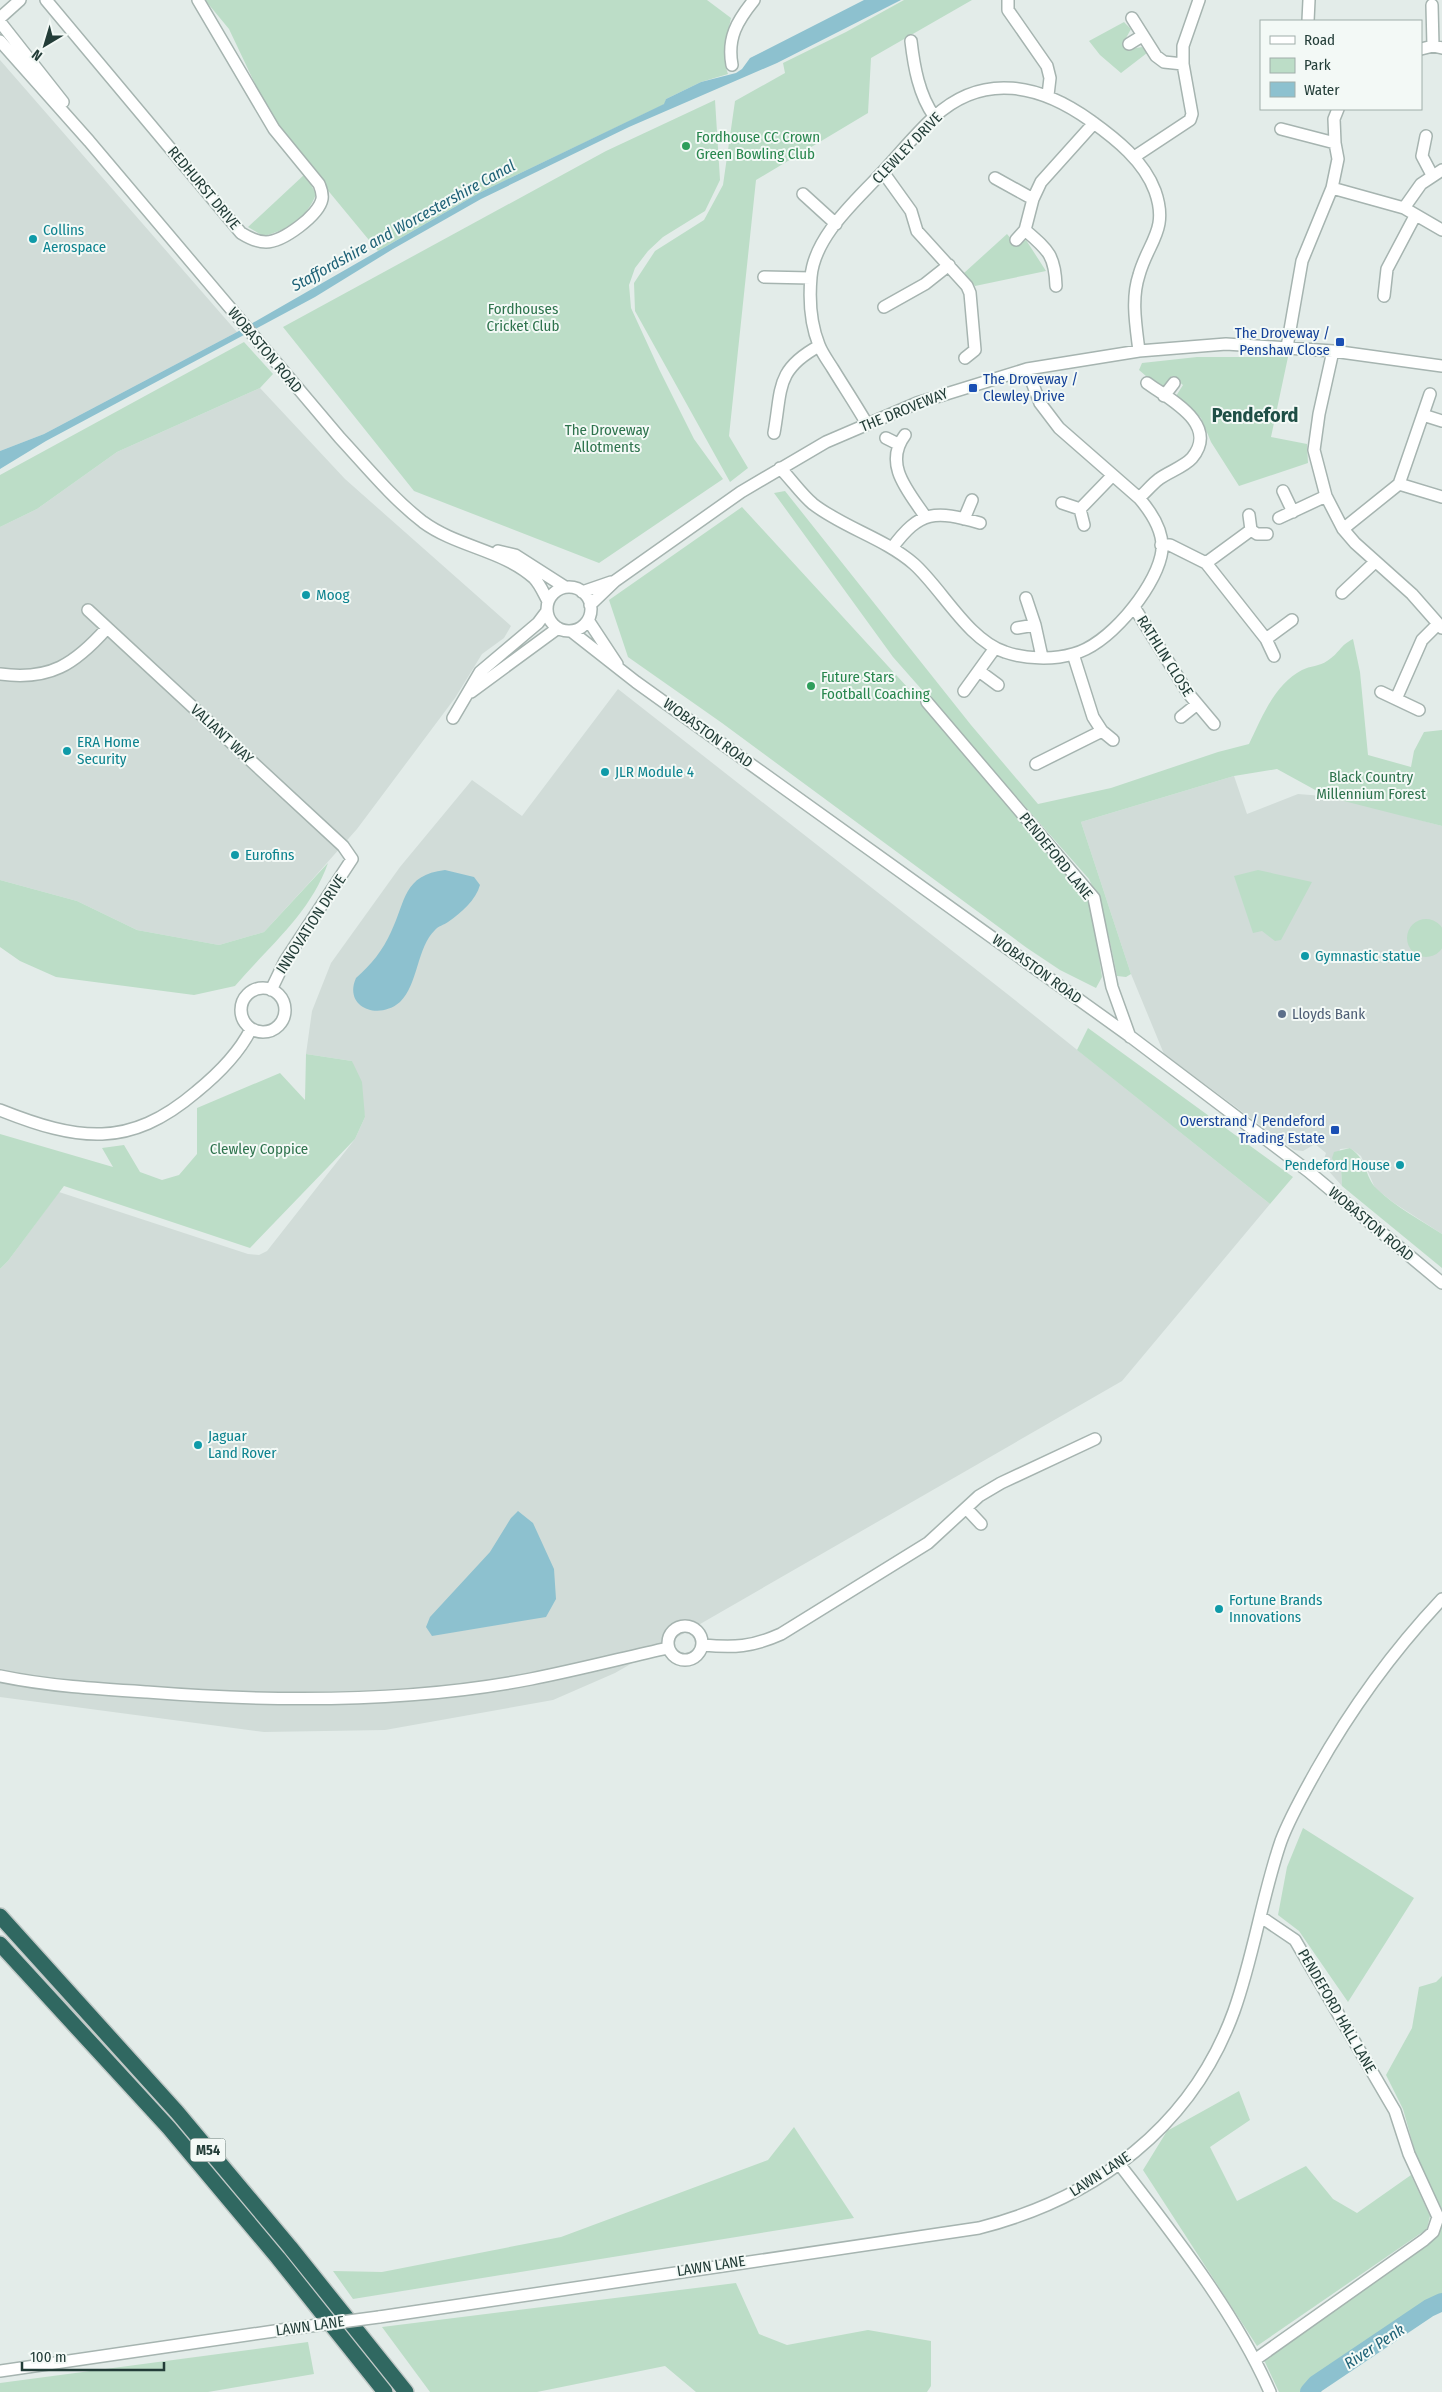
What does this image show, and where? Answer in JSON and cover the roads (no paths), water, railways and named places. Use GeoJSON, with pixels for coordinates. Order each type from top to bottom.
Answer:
{"type":"FeatureCollection","features":[{"type":"Feature","properties":{"kind":"highway","name":"M54"},"geometry":{"type":"LineString","coordinates":[[0,1916],[177,2112],[406,2392]]}},
{"type":"Feature","properties":{"kind":"highway","name":"M54"},"geometry":{"type":"LineString","coordinates":[[0,1944],[169,2128],[278,2258],[385,2392]]}},
{"type":"Feature","properties":{"kind":"highway"},"geometry":{"type":"LineString","coordinates":[[0,1953],[61,2010]]}},
{"type":"Feature","properties":{"kind":"street"},"geometry":{"type":"LineString","coordinates":[[0,20],[20,0]]}},
{"type":"Feature","properties":{"kind":"street","name":"REDHURST DRIVE"},"geometry":{"type":"LineString","coordinates":[[46,0],[242,233],[258,241],[272,242],[290,232],[316,212],[322,198],[322,192],[319,184],[274,129],[198,0]]}},
{"type":"Feature","properties":{"kind":"street"},"geometry":{"type":"LineString","coordinates":[[732,65],[730,52],[731,36],[739,19],[754,0]]}},
{"type":"Feature","properties":{"kind":"street"},"geometry":{"type":"LineString","coordinates":[[1008,0],[1008,10],[1048,66],[1050,78],[1048,96]]}},
{"type":"Feature","properties":{"kind":"street"},"geometry":{"type":"LineString","coordinates":[[1134,157],[1190,120],[1192,114],[1183,64],[1183,46],[1199,0]]}},
{"type":"Feature","properties":{"kind":"street"},"geometry":{"type":"LineString","coordinates":[[1308,20],[1309,0]]}},
{"type":"Feature","properties":{"kind":"street"},"geometry":{"type":"LineString","coordinates":[[1422,49],[1437,47],[1432,6]]}},
{"type":"Feature","properties":{"kind":"street"},"geometry":{"type":"LineString","coordinates":[[1132,18],[1156,56],[1164,62],[1183,64]]}},
{"type":"Feature","properties":{"kind":"street","name":"WOBASTON ROAD"},"geometry":{"type":"LineString","coordinates":[[0,20],[79,123],[89,141]]}},
{"type":"Feature","properties":{"kind":"street"},"geometry":{"type":"LineString","coordinates":[[1129,44],[1142,36]]}},
{"type":"Feature","properties":{"kind":"street","name":"WOBASTON ROAD"},"geometry":{"type":"LineString","coordinates":[[0,41],[89,141],[340,438],[400,501],[422,521],[458,541],[509,562],[536,579],[548,606]]}},
{"type":"Feature","properties":{"kind":"street"},"geometry":{"type":"LineString","coordinates":[[911,41],[913,59],[924,103],[934,116]]}},
{"type":"Feature","properties":{"kind":"street","name":"CLEWLEY DRIVE"},"geometry":{"type":"LineString","coordinates":[[867,424],[819,346],[812,314],[811,278],[813,262],[836,224],[934,116],[955,102],[979,91],[1004,88],[1023,89],[1065,103],[1094,123],[1134,157],[1148,177],[1159,205],[1158,233],[1138,275],[1134,307],[1139,351]]}},
{"type":"Feature","properties":{"kind":"street"},"geometry":{"type":"LineString","coordinates":[[1287,347],[1302,261],[1332,188],[1338,158],[1334,119],[1338,110]]}},
{"type":"Feature","properties":{"kind":"street"},"geometry":{"type":"LineString","coordinates":[[1016,240],[1025,230],[1032,199],[1041,182],[1060,158],[1094,123]]}},
{"type":"Feature","properties":{"kind":"street"},"geometry":{"type":"LineString","coordinates":[[1281,129],[1335,143]]}},
{"type":"Feature","properties":{"kind":"street"},"geometry":{"type":"LineString","coordinates":[[1404,208],[1421,184],[1437,172],[1422,156],[1426,136]]}},
{"type":"Feature","properties":{"kind":"street"},"geometry":{"type":"LineString","coordinates":[[883,172],[911,211],[917,231],[967,286],[970,293],[975,350],[965,358]]}},
{"type":"Feature","properties":{"kind":"street"},"geometry":{"type":"LineString","coordinates":[[994,178],[1032,199]]}},
{"type":"Feature","properties":{"kind":"street"},"geometry":{"type":"LineString","coordinates":[[1332,188],[1404,208],[1442,230]]}},
{"type":"Feature","properties":{"kind":"street"},"geometry":{"type":"LineString","coordinates":[[803,194],[836,224]]}},
{"type":"Feature","properties":{"kind":"street"},"geometry":{"type":"LineString","coordinates":[[1384,296],[1387,269],[1415,216]]}},
{"type":"Feature","properties":{"kind":"street"},"geometry":{"type":"LineString","coordinates":[[1025,230],[1048,251],[1055,266],[1056,286]]}},
{"type":"Feature","properties":{"kind":"street"},"geometry":{"type":"LineString","coordinates":[[884,307],[925,284],[949,265]]}},
{"type":"Feature","properties":{"kind":"street"},"geometry":{"type":"LineString","coordinates":[[764,277],[811,278]]}},
{"type":"Feature","properties":{"kind":"street","name":"THE DROVEWAY"},"geometry":{"type":"LineString","coordinates":[[590,605],[615,581],[780,468],[867,424],[960,388],[1027,368],[1139,351],[1226,344],[1333,351],[1442,366]]}},
{"type":"Feature","properties":{"kind":"street"},"geometry":{"type":"LineString","coordinates":[[774,433],[784,374],[800,356],[819,346]]}},
{"type":"Feature","properties":{"kind":"street"},"geometry":{"type":"LineString","coordinates":[[1333,351],[1319,414],[1314,450],[1326,496],[1343,529],[1375,562],[1412,594],[1440,626],[1422,640],[1396,699]]}},
{"type":"Feature","properties":{"kind":"street"},"geometry":{"type":"LineString","coordinates":[[780,468],[812,503],[892,548],[912,563],[950,606],[995,648],[1017,655],[1042,657],[1073,654],[1092,646],[1134,607],[1161,556],[1161,545],[1156,524],[1150,511],[1139,498],[1059,428],[1040,402],[1027,368]]}},
{"type":"Feature","properties":{"kind":"street"},"geometry":{"type":"LineString","coordinates":[[1164,396],[1174,382]]}},
{"type":"Feature","properties":{"kind":"street"},"geometry":{"type":"LineString","coordinates":[[1139,498],[1158,480],[1191,458],[1199,438],[1195,421],[1187,412],[1146,383]]}},
{"type":"Feature","properties":{"kind":"street"},"geometry":{"type":"LineString","coordinates":[[1343,529],[1399,484],[1430,394]]}},
{"type":"Feature","properties":{"kind":"street"},"geometry":{"type":"LineString","coordinates":[[1423,415],[1442,421]]}},
{"type":"Feature","properties":{"kind":"street"},"geometry":{"type":"LineString","coordinates":[[886,438],[901,439],[895,455],[900,477],[925,516]]}},
{"type":"Feature","properties":{"kind":"street"},"geometry":{"type":"LineString","coordinates":[[1080,508],[1112,476]]}},
{"type":"Feature","properties":{"kind":"street"},"geometry":{"type":"LineString","coordinates":[[1399,484],[1442,497]]}},
{"type":"Feature","properties":{"kind":"street"},"geometry":{"type":"LineString","coordinates":[[1283,491],[1293,512]]}},
{"type":"Feature","properties":{"kind":"street"},"geometry":{"type":"LineString","coordinates":[[1278,518],[1326,496]]}},
{"type":"Feature","properties":{"kind":"street"},"geometry":{"type":"LineString","coordinates":[[964,519],[972,500]]}},
{"type":"Feature","properties":{"kind":"street"},"geometry":{"type":"LineString","coordinates":[[1062,503],[1080,508]]}},
{"type":"Feature","properties":{"kind":"street"},"geometry":{"type":"LineString","coordinates":[[1080,508],[1084,525]]}},
{"type":"Feature","properties":{"kind":"street"},"geometry":{"type":"LineString","coordinates":[[1249,515],[1251,530]]}},
{"type":"Feature","properties":{"kind":"street"},"geometry":{"type":"LineString","coordinates":[[892,548],[916,520],[925,516],[964,519],[980,523]]}},
{"type":"Feature","properties":{"kind":"street"},"geometry":{"type":"LineString","coordinates":[[1206,563],[1251,530]]}},
{"type":"Feature","properties":{"kind":"street"},"geometry":{"type":"LineString","coordinates":[[1251,530],[1258,534],[1267,534]]}},
{"type":"Feature","properties":{"kind":"street","name":"WOBASTON ROAD"},"geometry":{"type":"LineString","coordinates":[[458,541],[515,555],[564,588]]}},
{"type":"Feature","properties":{"kind":"street"},"geometry":{"type":"LineString","coordinates":[[1161,545],[1170,545],[1206,563],[1266,640],[1274,656]]}},
{"type":"Feature","properties":{"kind":"street"},"geometry":{"type":"LineString","coordinates":[[1342,593],[1375,562]]}},
{"type":"Feature","properties":{"kind":"street","name":"THE DROVEWAY"},"geometry":{"type":"LineString","coordinates":[[582,592],[615,581]]}},
{"type":"Feature","properties":{"kind":"street"},"geometry":{"type":"LineString","coordinates":[[452,718],[480,672],[538,623],[554,593],[564,588],[574,588],[582,592],[590,605],[588,620],[580,628],[570,631],[558,628],[551,622],[548,606]]}},
{"type":"Feature","properties":{"kind":"street"},"geometry":{"type":"LineString","coordinates":[[1026,598],[1035,625],[1042,657]]}},
{"type":"Feature","properties":{"kind":"street","name":"RATHLIN CLOSE"},"geometry":{"type":"LineString","coordinates":[[1134,607],[1196,705],[1214,724]]}},
{"type":"Feature","properties":{"kind":"street","name":"VALIANT WAY"},"geometry":{"type":"LineString","coordinates":[[88,610],[343,846],[352,859]]}},
{"type":"Feature","properties":{"kind":"street","name":"WOBASTON ROAD"},"geometry":{"type":"LineString","coordinates":[[588,620],[621,670]]}},
{"type":"Feature","properties":{"kind":"street"},"geometry":{"type":"LineString","coordinates":[[1266,640],[1292,620]]}},
{"type":"Feature","properties":{"kind":"street"},"geometry":{"type":"LineString","coordinates":[[1017,628],[1035,625]]}},
{"type":"Feature","properties":{"kind":"street"},"geometry":{"type":"LineString","coordinates":[[0,674],[40,675],[59,669],[89,648],[107,628]]}},
{"type":"Feature","properties":{"kind":"street"},"geometry":{"type":"LineString","coordinates":[[466,695],[558,628]]}},
{"type":"Feature","properties":{"kind":"street","name":"WOBASTON ROAD"},"geometry":{"type":"LineString","coordinates":[[570,631],[621,670],[1131,1037],[1308,1171],[1442,1284]]}},
{"type":"Feature","properties":{"kind":"street"},"geometry":{"type":"LineString","coordinates":[[964,691],[995,648]]}},
{"type":"Feature","properties":{"kind":"street"},"geometry":{"type":"LineString","coordinates":[[1073,654],[1093,717],[1102,731],[1113,740]]}},
{"type":"Feature","properties":{"kind":"street"},"geometry":{"type":"LineString","coordinates":[[979,671],[998,685]]}},
{"type":"Feature","properties":{"kind":"street"},"geometry":{"type":"LineString","coordinates":[[1381,692],[1419,710]]}},
{"type":"Feature","properties":{"kind":"street","name":"PENDEFORD LANE"},"geometry":{"type":"LineString","coordinates":[[928,702],[1094,898],[1112,987],[1131,1037]]}},
{"type":"Feature","properties":{"kind":"street","name":"RATHLIN CLOSE"},"geometry":{"type":"LineString","coordinates":[[1181,717],[1196,705]]}},
{"type":"Feature","properties":{"kind":"street"},"geometry":{"type":"LineString","coordinates":[[1036,764],[1102,731]]}},
{"type":"Feature","properties":{"kind":"street","name":"INNOVATION DRIVE"},"geometry":{"type":"LineString","coordinates":[[271,990],[285,961],[352,859]]}},
{"type":"Feature","properties":{"kind":"street"},"geometry":{"type":"LineString","coordinates":[[262,988],[271,990],[279,996],[284,1004],[282,1021],[276,1028],[268,1032],[251,1029],[244,1022],[241,1013],[242,1004],[246,996],[253,990],[262,988]]}},
{"type":"Feature","properties":{"kind":"street"},"geometry":{"type":"LineString","coordinates":[[0,1110],[53,1129],[75,1133],[113,1134],[142,1128],[180,1106],[203,1086],[226,1063],[246,1039],[251,1029]]}},
{"type":"Feature","properties":{"kind":"street"},"geometry":{"type":"LineString","coordinates":[[702,1645],[740,1647],[759,1644],[781,1634],[928,1543],[966,1508],[1001,1483],[1095,1439]]}},
{"type":"Feature","properties":{"kind":"street"},"geometry":{"type":"LineString","coordinates":[[966,1508],[981,1524]]}},
{"type":"Feature","properties":{"kind":"street"},"geometry":{"type":"LineString","coordinates":[[1261,1916],[1282,1840],[1304,1792],[1331,1744],[1350,1714],[1413,1630],[1442,1599]]}},
{"type":"Feature","properties":{"kind":"street"},"geometry":{"type":"LineString","coordinates":[[683,1626],[697,1631],[702,1645],[697,1657],[686,1661],[675,1658],[668,1648],[670,1633],[683,1626]]}},
{"type":"Feature","properties":{"kind":"street"},"geometry":{"type":"LineString","coordinates":[[0,1676],[86,1688],[174,1694],[273,1698],[373,1696],[462,1688],[530,1679],[668,1648]]}},
{"type":"Feature","properties":{"kind":"street","name":"LAWN LANE"},"geometry":{"type":"LineString","coordinates":[[0,2371],[979,2228],[1048,2206],[1120,2165],[1182,2104],[1202,2076],[1233,2013],[1261,1916]]}},
{"type":"Feature","properties":{"kind":"street","name":"PENDEFORD HALL LANE"},"geometry":{"type":"LineString","coordinates":[[1256,2359],[1424,2240],[1433,2232],[1438,2217],[1409,2154],[1395,2111],[1296,1940],[1261,1916]]}},
{"type":"Feature","properties":{"kind":"street"},"geometry":{"type":"LineString","coordinates":[[1120,2165],[1201,2275],[1256,2359],[1270,2392]]}},
{"type":"Feature","properties":{"kind":"water"},"geometry":{"type":"Polygon","coordinates":[[[864,0],[901,0],[777,63],[629,127],[481,199],[393,249],[315,297],[46,441],[0,469],[0,451],[44,434],[237,332],[479,193],[664,104],[666,99],[701,82],[736,73],[742,69],[750,58],[864,0]]]}},
{"type":"Feature","properties":{"kind":"water"},"geometry":{"type":"Polygon","coordinates":[[[445,870],[474,877],[480,885],[478,891],[463,910],[436,929],[429,937],[424,946],[411,986],[400,1002],[391,1008],[382,1010],[365,1008],[354,997],[353,988],[356,978],[372,962],[384,945],[408,891],[413,884],[421,877],[445,870]]]}},
{"type":"Feature","properties":{"kind":"water"},"geometry":{"type":"Polygon","coordinates":[[[518,1511],[533,1523],[554,1569],[556,1599],[546,1617],[432,1636],[426,1627],[430,1617],[490,1552],[511,1518],[518,1511]]]}},
{"type":"Feature","properties":{"kind":"waterway","name":"River Penk"},"geometry":{"type":"LineString","coordinates":[[1309,2392],[1316,2384],[1429,2308],[1442,2302]]}},
{"type":"Feature","properties":{"kind":"place","name":"Fordhouse CC Crown Green Bowling Club"},"geometry":{"type":"Point","coordinates":[686,146]}},
{"type":"Feature","properties":{"kind":"place","name":"Collins Aerospace"},"geometry":{"type":"Point","coordinates":[33,239]}},
{"type":"Feature","properties":{"kind":"place","name":"The Droveway / Penshaw Close"},"geometry":{"type":"Point","coordinates":[1340,342]}},
{"type":"Feature","properties":{"kind":"place","name":"The Droveway / Clewley Drive"},"geometry":{"type":"Point","coordinates":[973,388]}},
{"type":"Feature","properties":{"kind":"place","name":"Moog"},"geometry":{"type":"Point","coordinates":[306,595]}},
{"type":"Feature","properties":{"kind":"place","name":"Future Stars Football Coaching"},"geometry":{"type":"Point","coordinates":[811,686]}},
{"type":"Feature","properties":{"kind":"place","name":"ERA Home Security"},"geometry":{"type":"Point","coordinates":[67,751]}},
{"type":"Feature","properties":{"kind":"place","name":"JLR Module 4"},"geometry":{"type":"Point","coordinates":[605,772]}},
{"type":"Feature","properties":{"kind":"place","name":"Eurofins"},"geometry":{"type":"Point","coordinates":[235,855]}},
{"type":"Feature","properties":{"kind":"place","name":"Gymnastic statue"},"geometry":{"type":"Point","coordinates":[1305,956]}},
{"type":"Feature","properties":{"kind":"place","name":"Lloyds Bank"},"geometry":{"type":"Point","coordinates":[1282,1014]}},
{"type":"Feature","properties":{"kind":"place","name":"Overstrand / Pendeford Trading Estate"},"geometry":{"type":"Point","coordinates":[1335,1130]}},
{"type":"Feature","properties":{"kind":"place","name":"Pendeford House"},"geometry":{"type":"Point","coordinates":[1400,1165]}},
{"type":"Feature","properties":{"kind":"place","name":"Jaguar Land Rover"},"geometry":{"type":"Point","coordinates":[198,1445]}},
{"type":"Feature","properties":{"kind":"place","name":"Fortune Brands Innovations"},"geometry":{"type":"Point","coordinates":[1219,1609]}},
{"type":"Feature","properties":{"kind":"district","name":"Pendeford"},"geometry":{"type":"Point","coordinates":[1255,415]}},
{"type":"Feature","properties":{"kind":"water label","name":"Staffordshire and Worcestershire Canal"},"geometry":{"type":"Point","coordinates":[403,225]}},
{"type":"Feature","properties":{"kind":"park label","name":"Fordhouses Cricket Club"},"geometry":{"type":"Point","coordinates":[523,318]}},
{"type":"Feature","properties":{"kind":"park label","name":"The Droveway Allotments"},"geometry":{"type":"Point","coordinates":[607,438]}},
{"type":"Feature","properties":{"kind":"park label","name":"Black Country Millennium Forest"},"geometry":{"type":"Point","coordinates":[1371,786]}},
{"type":"Feature","properties":{"kind":"park label","name":"Clewley Coppice"},"geometry":{"type":"Point","coordinates":[259,1149]}}]}
